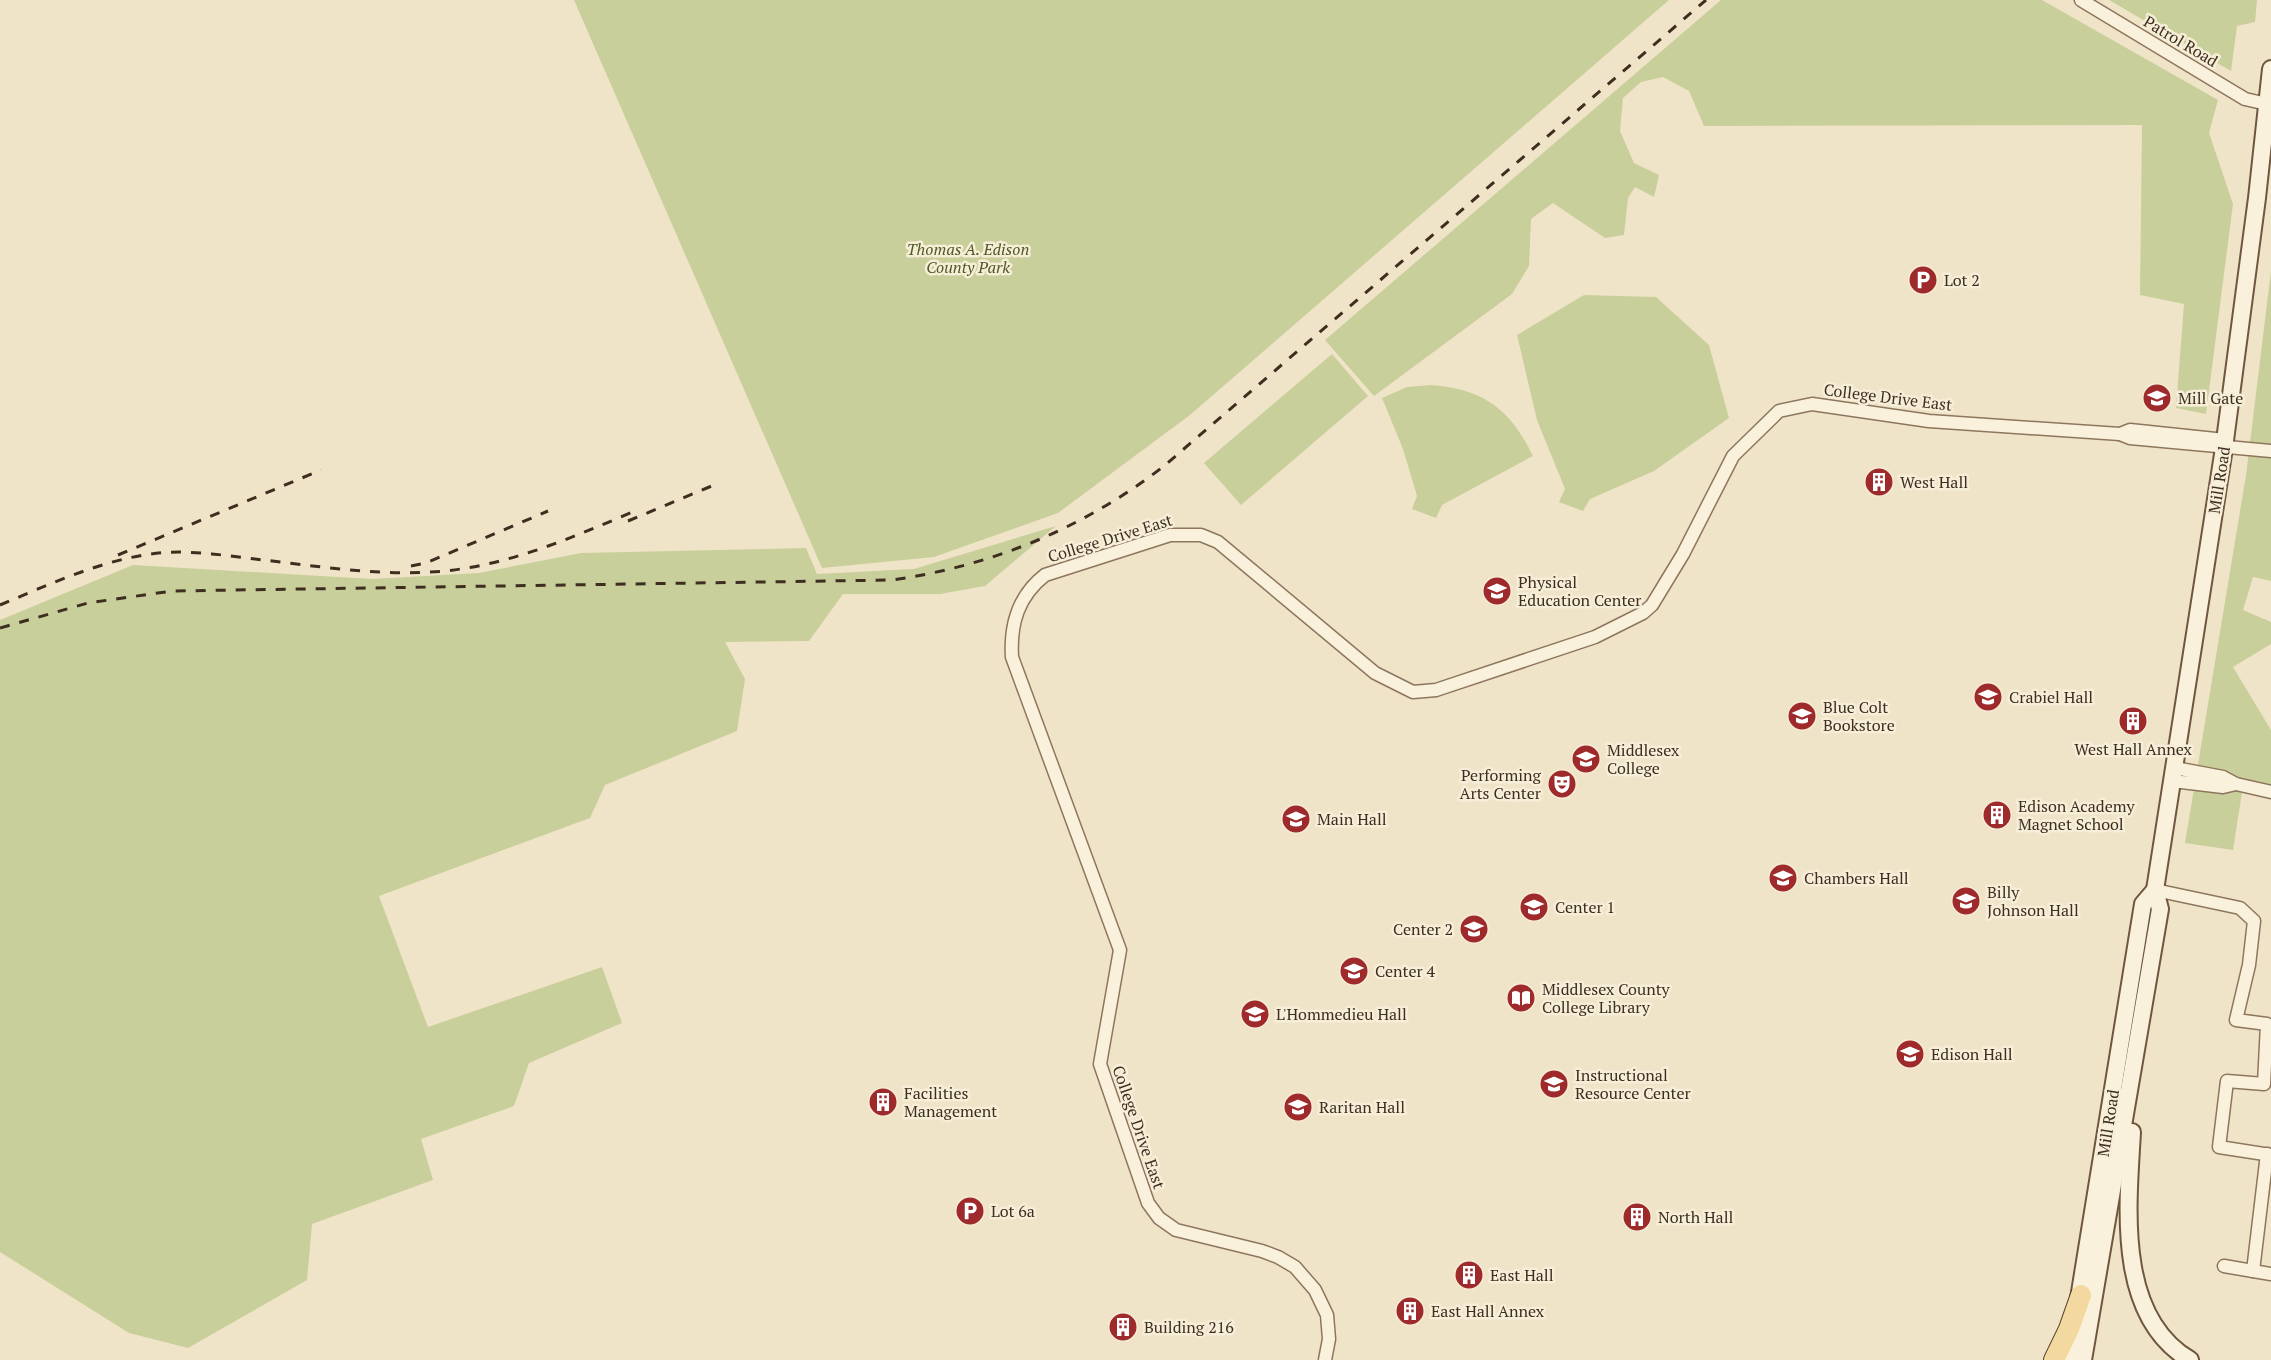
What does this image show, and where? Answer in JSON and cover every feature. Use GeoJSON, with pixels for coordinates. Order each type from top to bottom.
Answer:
{"type":"FeatureCollection","features":[{"type":"Feature","properties":{"kind":"main road"},"geometry":{"type":"LineString","coordinates":[[2054,1360],[2069,1329],[2081,1295]]}},
{"type":"Feature","properties":{"kind":"street","name":"Patrol Road"},"geometry":{"type":"LineString","coordinates":[[2081,0],[2245,99],[2268,105]]}},
{"type":"Feature","properties":{"kind":"street","name":"Mill Road"},"geometry":{"type":"LineString","coordinates":[[2083,1360],[2160,909],[2155,891],[2224,444],[2257,198],[2271,69]]}},
{"type":"Feature","properties":{"kind":"street","name":"College Drive East"},"geometry":{"type":"LineString","coordinates":[[1325,1360],[1329,1339],[1327,1315],[1315,1290],[1295,1267],[1262,1251],[1176,1230],[1159,1218],[1141,1187],[1100,1064],[1120,950],[1012,657],[1010,636],[1014,618],[1032,585],[1045,576],[1158,538],[1183,533],[1201,535],[1218,542],[1375,673],[1413,692],[1436,690],[1595,637],[1643,613],[1652,605],[1683,554],[1728,462],[1779,411],[1812,404],[1929,421],[2120,434],[2130,438],[2224,444],[2271,451]]}},
{"type":"Feature","properties":{"kind":"street"},"geometry":{"type":"LineString","coordinates":[[2174,775],[2223,787],[2236,784],[2271,792]]}},
{"type":"Feature","properties":{"kind":"street","name":"Mill Road"},"geometry":{"type":"LineString","coordinates":[[2069,1360],[2143,904],[2155,891]]}},
{"type":"Feature","properties":{"kind":"street"},"geometry":{"type":"LineString","coordinates":[[2155,891],[2240,908],[2254,921],[2249,965],[2236,1020],[2267,1024],[2264,1084],[2227,1081],[2219,1147],[2269,1154],[2253,1271]]}},
{"type":"Feature","properties":{"kind":"street"},"geometry":{"type":"LineString","coordinates":[[2135,1053],[2128,1215],[2132,1258],[2142,1302],[2159,1332],[2190,1360]]}},
{"type":"Feature","properties":{"kind":"street"},"geometry":{"type":"LineString","coordinates":[[2224,1266],[2271,1274]]}},
{"type":"Feature","properties":{"kind":"green space","name":"Thomas A. Edison County Park"},"geometry":{"type":"Polygon","coordinates":[[[574,0],[1669,0],[1190,415],[1058,513],[934,557],[822,568],[574,0]]]}},
{"type":"Feature","properties":{"kind":"green space"},"geometry":{"type":"Polygon","coordinates":[[[1721,0],[2042,0],[2218,100],[2209,133],[2233,204],[2206,414],[2176,408],[2184,304],[2140,295],[2142,125],[1704,126],[1689,91],[1663,77],[1641,82],[1623,98],[1620,131],[1634,163],[1659,175],[1654,197],[1635,187],[1628,198],[1624,235],[1605,238],[1553,203],[1531,219],[1529,266],[1512,294],[1374,396],[1325,340],[1721,0]]]}},
{"type":"Feature","properties":{"kind":"green space"},"geometry":{"type":"Polygon","coordinates":[[[2109,0],[2257,0],[2255,22],[2237,26],[2231,71],[2109,0]]]}},
{"type":"Feature","properties":{"kind":"green space"},"geometry":{"type":"Polygon","coordinates":[[[2271,271],[2271,581],[2253,577],[2243,610],[2271,622],[2271,644],[2233,667],[2271,730],[2271,789],[2243,786],[2233,850],[2185,843],[2246,475],[2271,271]]]}},
{"type":"Feature","properties":{"kind":"green space"},"geometry":{"type":"Polygon","coordinates":[[[1584,295],[1656,297],[1709,345],[1729,418],[1654,471],[1590,499],[1583,511],[1559,502],[1565,489],[1537,420],[1517,335],[1584,295]]]}},
{"type":"Feature","properties":{"kind":"green space"},"geometry":{"type":"Polygon","coordinates":[[[1332,354],[1368,396],[1241,505],[1204,463],[1332,354]]]}},
{"type":"Feature","properties":{"kind":"green space"},"geometry":{"type":"Polygon","coordinates":[[[1431,385],[1466,391],[1493,404],[1515,426],[1533,456],[1442,505],[1436,518],[1412,509],[1417,496],[1403,449],[1382,398],[1407,387],[1431,385]]]}},
{"type":"Feature","properties":{"kind":"green space"},"geometry":{"type":"Polygon","coordinates":[[[1056,526],[985,586],[940,594],[843,594],[809,641],[725,642],[745,679],[737,731],[605,785],[590,818],[379,896],[428,1027],[602,967],[622,1023],[529,1063],[514,1106],[421,1139],[433,1180],[312,1224],[307,1280],[188,1348],[129,1333],[0,1252],[0,620],[133,565],[372,579],[479,573],[581,553],[806,548],[817,574],[914,569],[1056,526]]]}},
{"type":"Feature","properties":{"kind":"railway"},"geometry":{"type":"LineString","coordinates":[[0,628],[88,603],[172,591],[892,580],[929,574],[1001,554],[1069,526],[1102,508],[1164,466],[1706,0]]}},
{"type":"Feature","properties":{"kind":"railway"},"geometry":{"type":"LineString","coordinates":[[118,555],[321,470]]}},
{"type":"Feature","properties":{"kind":"railway"},"geometry":{"type":"LineString","coordinates":[[628,521],[714,485]]}},
{"type":"Feature","properties":{"kind":"railway"},"geometry":{"type":"LineString","coordinates":[[411,566],[426,563],[548,511]]}},
{"type":"Feature","properties":{"kind":"railway"},"geometry":{"type":"LineString","coordinates":[[0,605],[112,562],[151,554],[177,552],[374,572],[445,571],[519,556],[635,511]]}},
{"type":"Feature","properties":{"kind":"place","name":"Lot 2"},"geometry":{"type":"Point","coordinates":[1923,280]}},
{"type":"Feature","properties":{"kind":"place","name":"Mill Gate"},"geometry":{"type":"Point","coordinates":[2157,398]}},
{"type":"Feature","properties":{"kind":"place","name":"West Hall"},"geometry":{"type":"Point","coordinates":[1879,482]}},
{"type":"Feature","properties":{"kind":"place","name":"Physical Education Center"},"geometry":{"type":"Point","coordinates":[1497,591]}},
{"type":"Feature","properties":{"kind":"place","name":"Crabiel Hall"},"geometry":{"type":"Point","coordinates":[1988,697]}},
{"type":"Feature","properties":{"kind":"place","name":"Blue Colt Bookstore"},"geometry":{"type":"Point","coordinates":[1802,716]}},
{"type":"Feature","properties":{"kind":"place","name":"West Hall Annex"},"geometry":{"type":"Point","coordinates":[2133,721]}},
{"type":"Feature","properties":{"kind":"place","name":"Middlesex College"},"geometry":{"type":"Point","coordinates":[1586,759]}},
{"type":"Feature","properties":{"kind":"place","name":"Performing Arts Center"},"geometry":{"type":"Point","coordinates":[1562,784]}},
{"type":"Feature","properties":{"kind":"place","name":"Edison Academy Magnet School"},"geometry":{"type":"Point","coordinates":[1997,815]}},
{"type":"Feature","properties":{"kind":"place","name":"Main Hall"},"geometry":{"type":"Point","coordinates":[1296,819]}},
{"type":"Feature","properties":{"kind":"place","name":"Chambers Hall"},"geometry":{"type":"Point","coordinates":[1783,878]}},
{"type":"Feature","properties":{"kind":"place","name":"Billy Johnson Hall"},"geometry":{"type":"Point","coordinates":[1966,901]}},
{"type":"Feature","properties":{"kind":"place","name":"Center 1"},"geometry":{"type":"Point","coordinates":[1534,907]}},
{"type":"Feature","properties":{"kind":"place","name":"Center 2"},"geometry":{"type":"Point","coordinates":[1474,929]}},
{"type":"Feature","properties":{"kind":"place","name":"Center 4"},"geometry":{"type":"Point","coordinates":[1354,971]}},
{"type":"Feature","properties":{"kind":"place","name":"Middlesex County College Library"},"geometry":{"type":"Point","coordinates":[1521,998]}},
{"type":"Feature","properties":{"kind":"place","name":"L'Hommedieu Hall"},"geometry":{"type":"Point","coordinates":[1255,1014]}},
{"type":"Feature","properties":{"kind":"place","name":"Edison Hall"},"geometry":{"type":"Point","coordinates":[1910,1054]}},
{"type":"Feature","properties":{"kind":"place","name":"Instructional Resource Center"},"geometry":{"type":"Point","coordinates":[1554,1084]}},
{"type":"Feature","properties":{"kind":"place","name":"Facilities Management"},"geometry":{"type":"Point","coordinates":[883,1102]}},
{"type":"Feature","properties":{"kind":"place","name":"Raritan Hall"},"geometry":{"type":"Point","coordinates":[1298,1107]}},
{"type":"Feature","properties":{"kind":"place","name":"Lot 6a"},"geometry":{"type":"Point","coordinates":[970,1211]}},
{"type":"Feature","properties":{"kind":"place","name":"North Hall"},"geometry":{"type":"Point","coordinates":[1637,1217]}},
{"type":"Feature","properties":{"kind":"place","name":"East Hall"},"geometry":{"type":"Point","coordinates":[1469,1275]}},
{"type":"Feature","properties":{"kind":"place","name":"East Hall Annex"},"geometry":{"type":"Point","coordinates":[1410,1311]}},
{"type":"Feature","properties":{"kind":"place","name":"Building 216"},"geometry":{"type":"Point","coordinates":[1123,1327]}}]}
